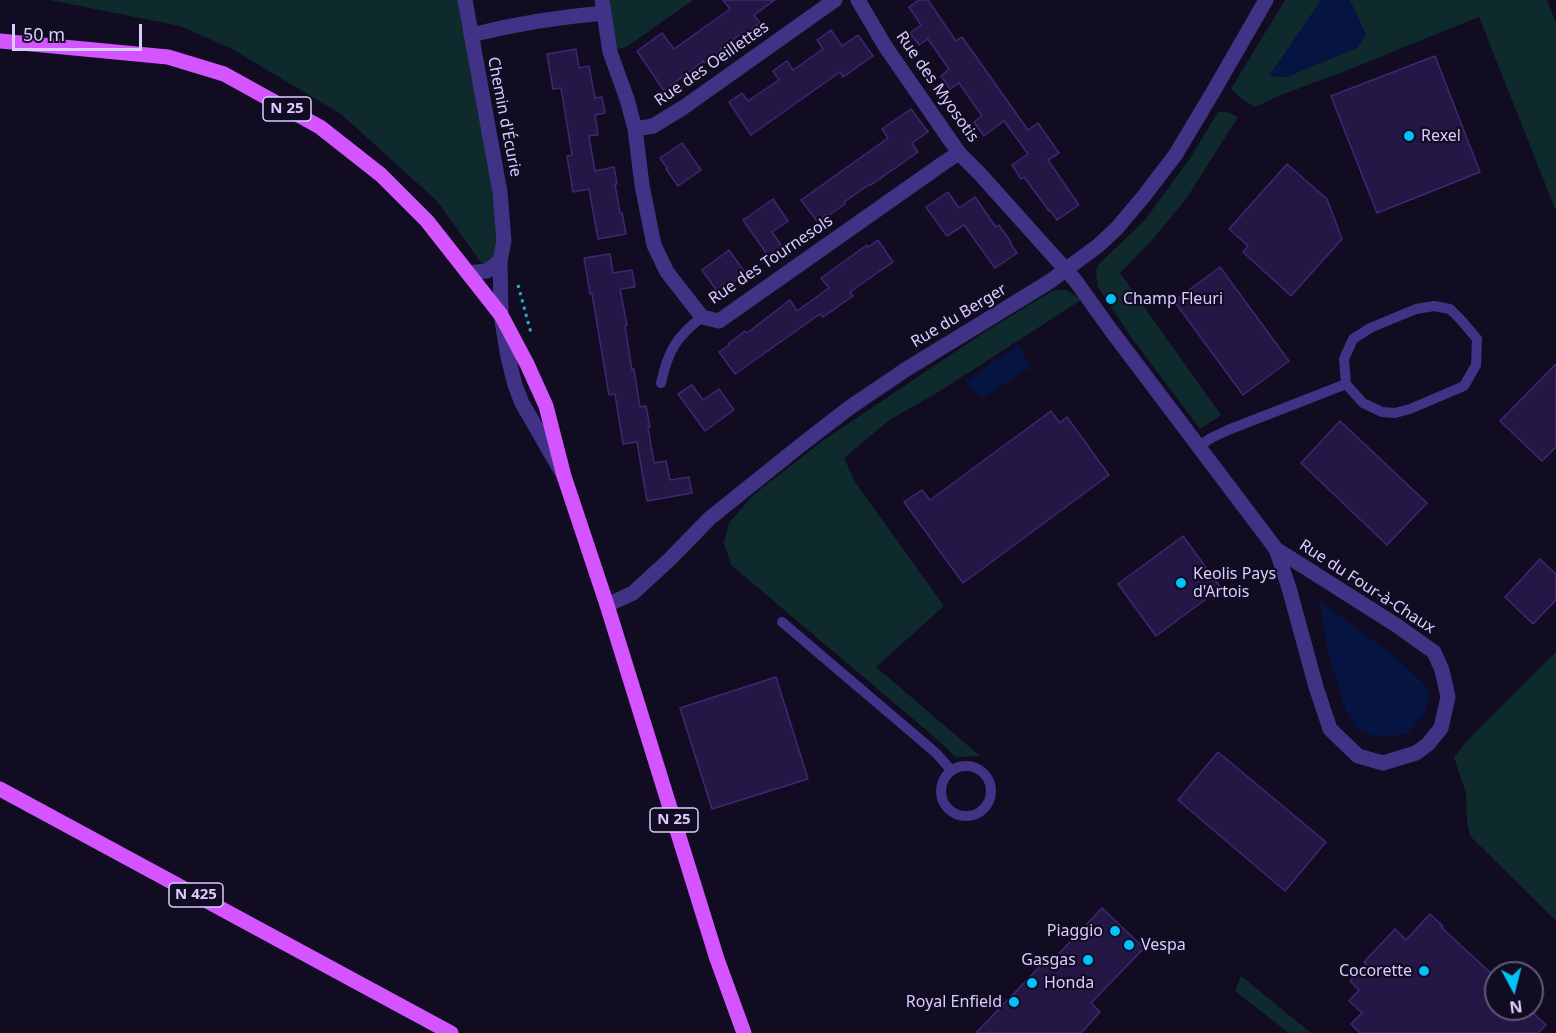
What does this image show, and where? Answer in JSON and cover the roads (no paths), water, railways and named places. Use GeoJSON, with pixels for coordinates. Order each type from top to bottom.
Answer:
{"type":"FeatureCollection","features":[{"type":"Feature","properties":{"kind":"main road","name":"N 25"},"geometry":{"type":"LineString","coordinates":[[0,41],[168,57],[224,74],[320,127],[381,175],[428,221],[501,315],[546,406],[564,476],[607,605],[717,959],[744,1033]]}},
{"type":"Feature","properties":{"kind":"main road","name":"N 425"},"geometry":{"type":"LineString","coordinates":[[0,789],[451,1033]]}},
{"type":"Feature","properties":{"kind":"street","name":"Chemin d'Écurie"},"geometry":{"type":"LineString","coordinates":[[465,0],[500,192],[504,241],[500,261],[501,315],[515,385],[526,412],[564,476]]}},
{"type":"Feature","properties":{"kind":"street","name":"Rue des Oeillettes"},"geometry":{"type":"LineString","coordinates":[[635,129],[653,126],[684,107],[835,0]]}},
{"type":"Feature","properties":{"kind":"street","name":"Rue des Myosotis"},"geometry":{"type":"LineString","coordinates":[[858,0],[885,46],[959,153],[1065,270]]}},
{"type":"Feature","properties":{"kind":"street","name":"Rue du Berger"},"geometry":{"type":"LineString","coordinates":[[607,605],[633,593],[710,518],[849,408],[905,370],[1049,282],[1100,245],[1144,196],[1176,154],[1266,0]]}},
{"type":"Feature","properties":{"kind":"street"},"geometry":{"type":"LineString","coordinates":[[471,35],[576,15],[603,6]]}},
{"type":"Feature","properties":{"kind":"street","name":"Rue des Tournesols"},"geometry":{"type":"LineString","coordinates":[[603,6],[610,52],[635,129],[642,185],[654,245],[668,272],[702,317],[719,321],[959,153]]}},
{"type":"Feature","properties":{"kind":"street"},"geometry":{"type":"LineString","coordinates":[[468,273],[487,271],[500,261]]}},
{"type":"Feature","properties":{"kind":"street","name":"Rue du Four-à-Chaux"},"geometry":{"type":"LineString","coordinates":[[1065,270],[1075,280],[1276,549],[1330,729],[1358,756],[1383,763],[1416,753],[1428,744],[1441,728],[1448,697],[1442,670],[1434,652],[1396,625],[1276,549]]}},
{"type":"Feature","properties":{"kind":"lane"},"geometry":{"type":"LineString","coordinates":[[1434,306],[1450,309],[1477,339],[1476,365],[1464,386],[1410,409],[1382,412],[1364,403],[1346,384],[1344,359],[1353,339],[1370,328],[1416,309],[1434,306]]}},
{"type":"Feature","properties":{"kind":"lane"},"geometry":{"type":"LineString","coordinates":[[661,383],[666,360],[684,332],[702,317]]}},
{"type":"Feature","properties":{"kind":"lane"},"geometry":{"type":"LineString","coordinates":[[1199,447],[1228,430],[1346,384]]}},
{"type":"Feature","properties":{"kind":"lane"},"geometry":{"type":"LineString","coordinates":[[782,622],[936,753],[951,771]]}},
{"type":"Feature","properties":{"kind":"lane"},"geometry":{"type":"LineString","coordinates":[[959,766],[969,766],[986,775],[991,794],[983,808],[975,814],[966,816],[954,813],[945,805],[940,793],[942,780],[951,771],[959,766]]}},
{"type":"Feature","properties":{"kind":"place","name":"Rexel"},"geometry":{"type":"Point","coordinates":[1409,136]}},
{"type":"Feature","properties":{"kind":"place","name":"Champ Fleuri"},"geometry":{"type":"Point","coordinates":[1111,299]}},
{"type":"Feature","properties":{"kind":"place","name":"Keolis Pays d'Artois"},"geometry":{"type":"Point","coordinates":[1181,583]}},
{"type":"Feature","properties":{"kind":"place","name":"Piaggio"},"geometry":{"type":"Point","coordinates":[1115,931]}},
{"type":"Feature","properties":{"kind":"place","name":"Vespa"},"geometry":{"type":"Point","coordinates":[1129,945]}},
{"type":"Feature","properties":{"kind":"place","name":"Gasgas"},"geometry":{"type":"Point","coordinates":[1088,960]}},
{"type":"Feature","properties":{"kind":"place","name":"Cocorette"},"geometry":{"type":"Point","coordinates":[1424,971]}},
{"type":"Feature","properties":{"kind":"place","name":"Honda"},"geometry":{"type":"Point","coordinates":[1032,983]}},
{"type":"Feature","properties":{"kind":"place","name":"Royal Enfield"},"geometry":{"type":"Point","coordinates":[1014,1002]}}]}
